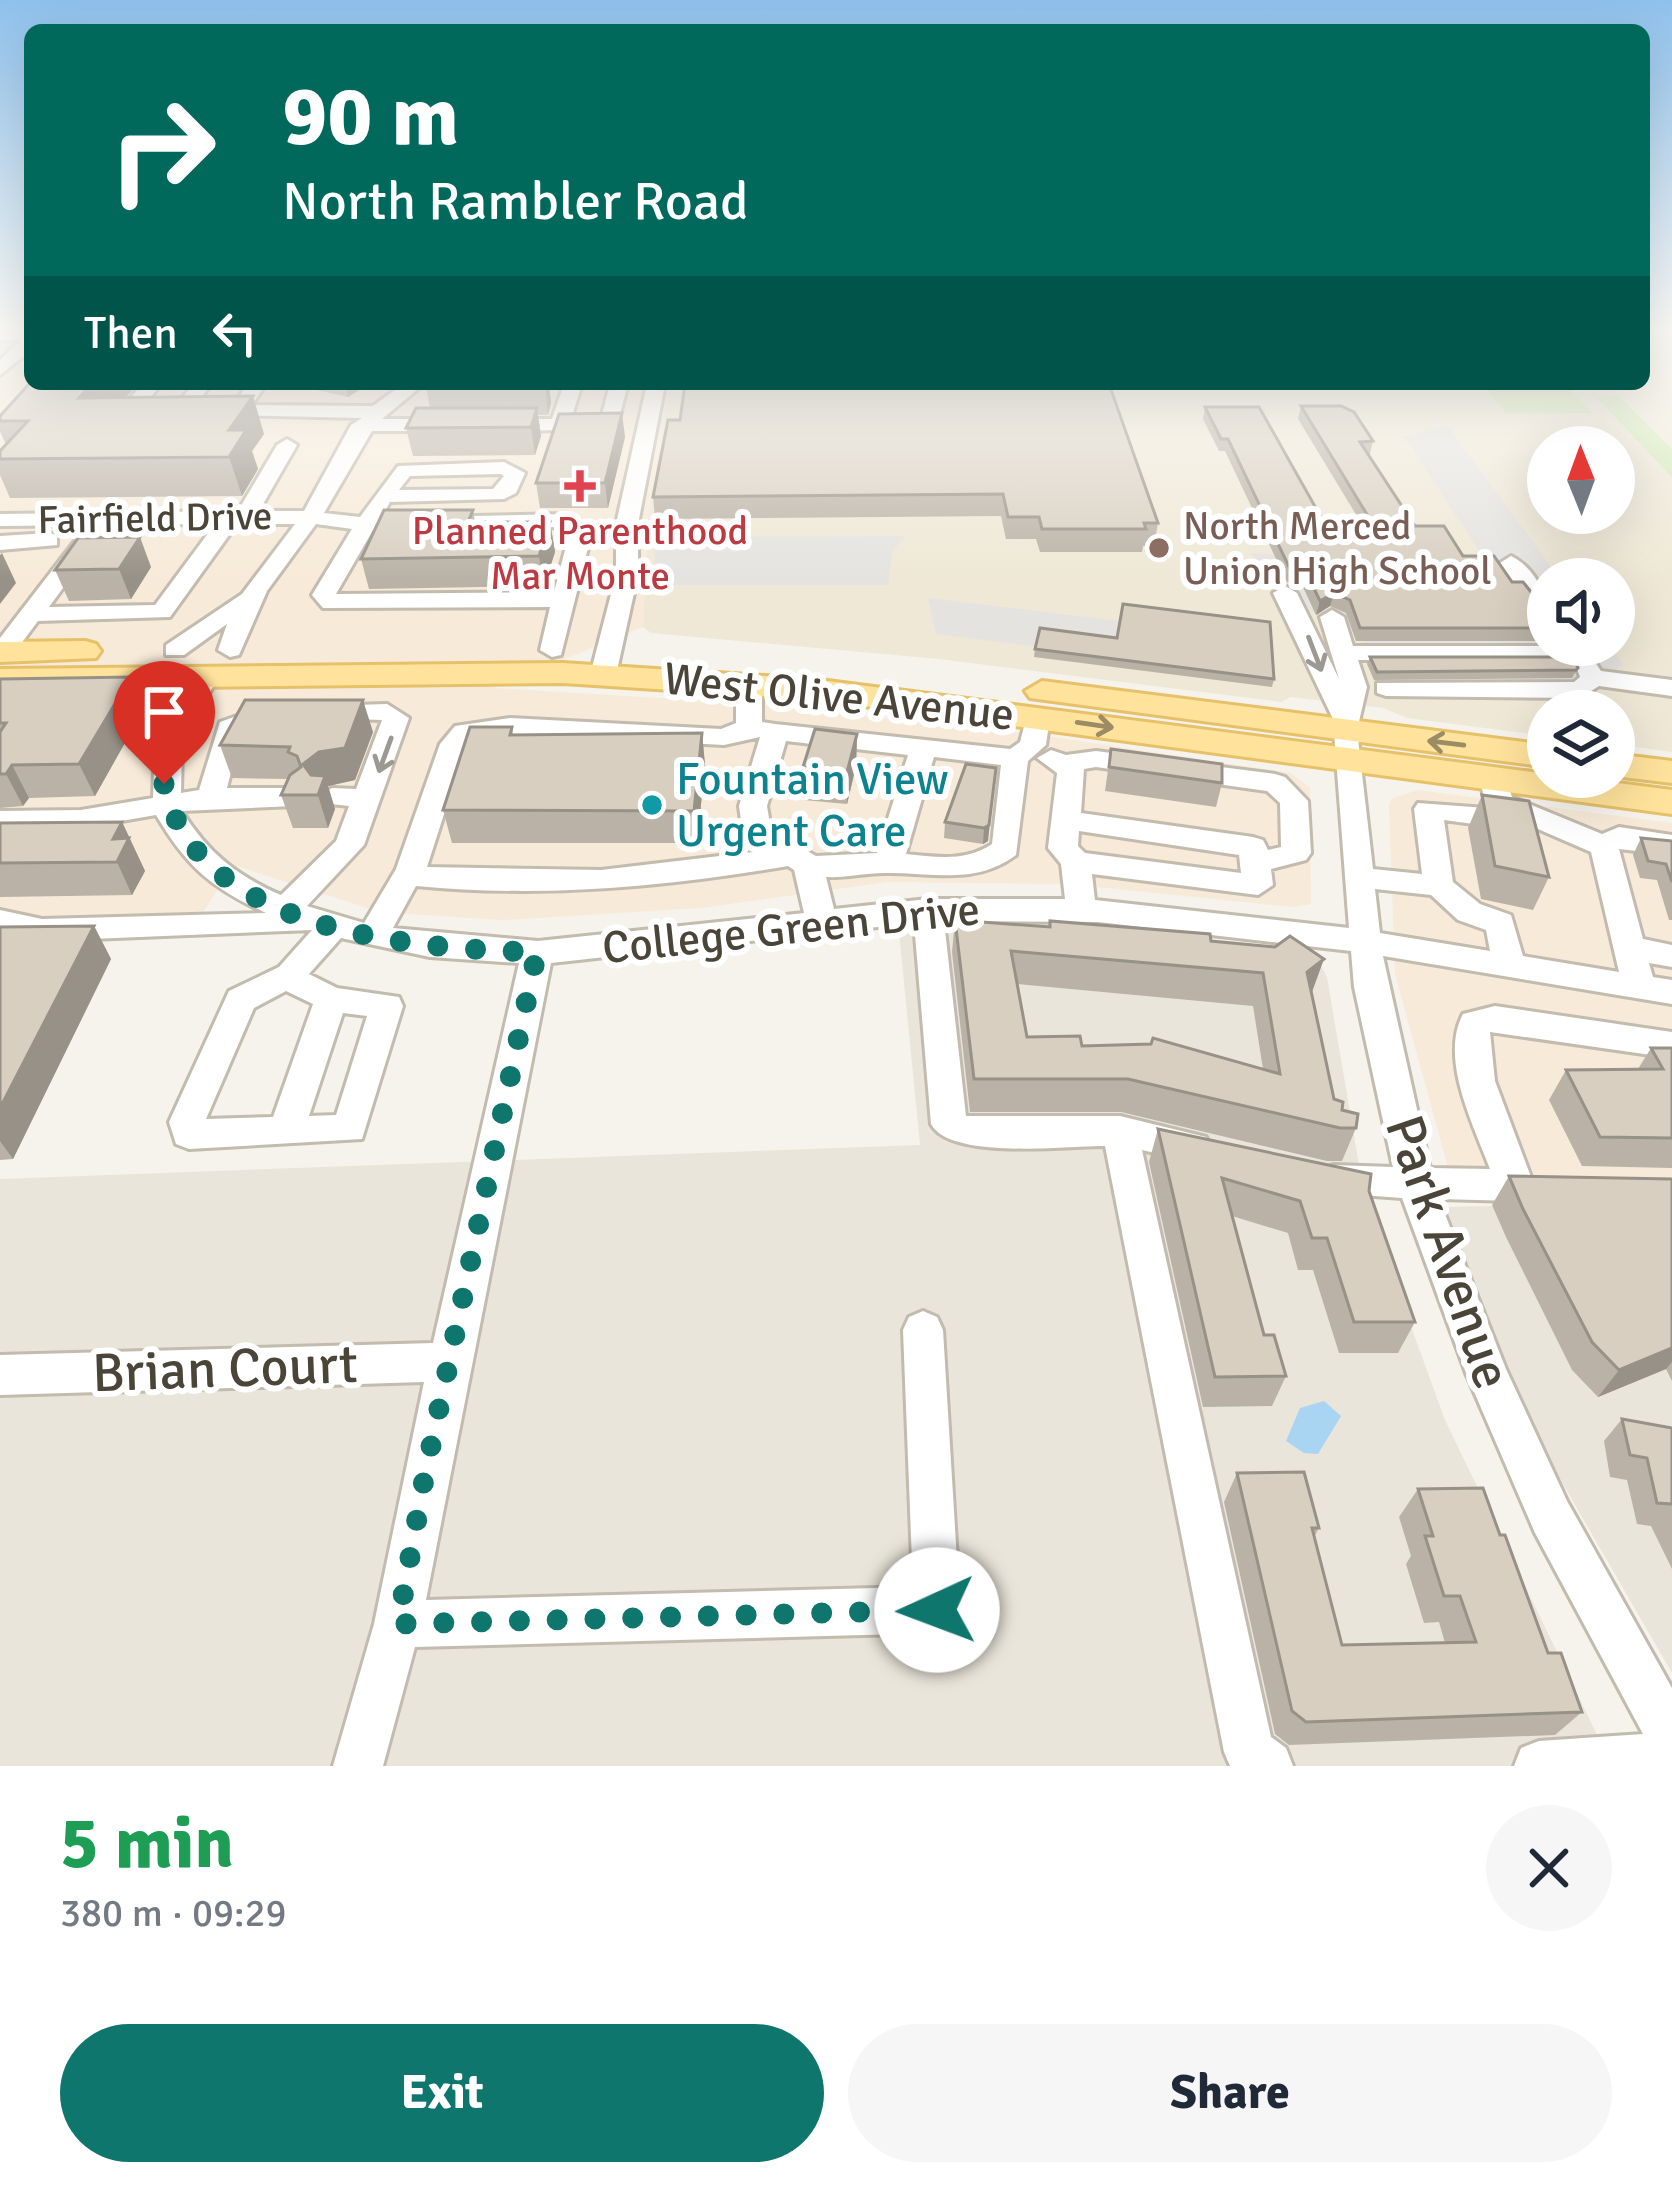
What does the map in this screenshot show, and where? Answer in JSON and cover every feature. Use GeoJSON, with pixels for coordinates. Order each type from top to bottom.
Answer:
{"type":"FeatureCollection","features":[{"type":"Feature","properties":{"kind":"main road","name":"West Olive Avenue"},"geometry":{"type":"LineString","coordinates":[[12,647],[552,650],[749,684],[1027,741],[1345,734],[1497,790],[1672,802]]}},
{"type":"Feature","properties":{"kind":"main road","name":"West Olive Avenue"},"geometry":{"type":"LineString","coordinates":[[12,647],[206,675],[607,663],[1042,691],[1345,734],[1527,754]]}},
{"type":"Feature","properties":{"kind":"main road"},"geometry":{"type":"LineString","coordinates":[[12,647],[77,666],[163,661],[230,650]]}},
{"type":"Feature","properties":{"kind":"main road"},"geometry":{"type":"LineString","coordinates":[[206,675],[241,661],[307,659],[358,648]]}},
{"type":"Feature","properties":{"kind":"main road"},"geometry":{"type":"LineString","coordinates":[[1635,768],[1672,772]]}},
{"type":"Feature","properties":{"kind":"street"},"geometry":{"type":"LineString","coordinates":[[127,414],[180,414]]}},
{"type":"Feature","properties":{"kind":"street"},"geometry":{"type":"LineString","coordinates":[[316,414],[560,425],[609,424],[611,414]]}},
{"type":"Feature","properties":{"kind":"street"},"geometry":{"type":"LineString","coordinates":[[175,650],[245,600],[310,517],[374,414]]}},
{"type":"Feature","properties":{"kind":"street"},"geometry":{"type":"LineString","coordinates":[[560,425],[563,414]]}},
{"type":"Feature","properties":{"kind":"street"},"geometry":{"type":"LineString","coordinates":[[607,663],[627,575],[627,524],[650,414]]}},
{"type":"Feature","properties":{"kind":"street"},"geometry":{"type":"LineString","coordinates":[[12,647],[162,612],[238,518],[287,445]]}},
{"type":"Feature","properties":{"kind":"street"},"geometry":{"type":"LineString","coordinates":[[385,496],[497,495],[508,489],[515,473],[504,468],[405,470],[394,476],[373,521],[324,595],[331,603],[543,602],[564,597],[552,650]]}},
{"type":"Feature","properties":{"kind":"street"},"geometry":{"type":"LineString","coordinates":[[12,647],[80,543],[103,519]]}},
{"type":"Feature","properties":{"kind":"street","name":"Fairfield Drive"},"geometry":{"type":"LineString","coordinates":[[0,520],[567,520],[582,527],[564,597]]}},
{"type":"Feature","properties":{"kind":"street"},"geometry":{"type":"LineString","coordinates":[[0,543],[80,543]]}},
{"type":"Feature","properties":{"kind":"street"},"geometry":{"type":"LineString","coordinates":[[0,557],[9,549],[80,543]]}},
{"type":"Feature","properties":{"kind":"street"},"geometry":{"type":"LineString","coordinates":[[1511,563],[1527,585]]}},
{"type":"Feature","properties":{"kind":"street"},"geometry":{"type":"LineString","coordinates":[[1285,593],[1345,734]]}},
{"type":"Feature","properties":{"kind":"street"},"geometry":{"type":"LineString","coordinates":[[230,650],[245,600]]}},
{"type":"Feature","properties":{"kind":"street"},"geometry":{"type":"LineString","coordinates":[[1332,617],[1354,687],[1345,734]]}},
{"type":"Feature","properties":{"kind":"street"},"geometry":{"type":"LineString","coordinates":[[1345,653],[1527,650]]}},
{"type":"Feature","properties":{"kind":"street"},"geometry":{"type":"LineString","coordinates":[[1585,666],[1593,678],[1672,688]]}},
{"type":"Feature","properties":{"kind":"street"},"geometry":{"type":"LineString","coordinates":[[169,808],[166,755],[206,675]]}},
{"type":"Feature","properties":{"kind":"street"},"geometry":{"type":"LineString","coordinates":[[1386,688],[1580,690],[1593,678]]}},
{"type":"Feature","properties":{"kind":"street"},"geometry":{"type":"LineString","coordinates":[[749,684],[762,730],[753,806],[757,836],[800,861],[821,919]]}},
{"type":"Feature","properties":{"kind":"street"},"geometry":{"type":"LineString","coordinates":[[211,797],[222,740],[229,728],[249,718],[274,712],[387,712],[396,718],[349,845],[285,910]]}},
{"type":"Feature","properties":{"kind":"street"},"geometry":{"type":"LineString","coordinates":[[374,934],[408,875],[453,745],[464,732],[510,726],[724,737],[762,730],[924,747],[1027,741],[1071,770],[1064,848],[1076,862],[1081,912]]}},
{"type":"Feature","properties":{"kind":"street","name":"Park Avenue"},"geometry":{"type":"LineString","coordinates":[[1345,734],[1364,945],[1414,1184],[1487,1373],[1551,1517],[1672,1737]]}},
{"type":"Feature","properties":{"kind":"street"},"geometry":{"type":"LineString","coordinates":[[408,875],[550,886],[800,861],[862,870],[889,862],[964,868],[993,859],[1006,848],[1027,741]]}},
{"type":"Feature","properties":{"kind":"street"},"geometry":{"type":"LineString","coordinates":[[889,862],[924,747]]}},
{"type":"Feature","properties":{"kind":"street"},"geometry":{"type":"LineString","coordinates":[[1064,764],[1096,759],[1253,780],[1296,834],[1296,853],[1256,863]]}},
{"type":"Feature","properties":{"kind":"street"},"geometry":{"type":"LineString","coordinates":[[1497,790],[1604,846],[1639,987]]}},
{"type":"Feature","properties":{"kind":"street"},"geometry":{"type":"LineString","coordinates":[[1439,886],[1428,809],[1503,820],[1497,790]]}},
{"type":"Feature","properties":{"kind":"street"},"geometry":{"type":"LineString","coordinates":[[0,820],[81,819],[169,808],[211,797],[294,797]]}},
{"type":"Feature","properties":{"kind":"street"},"geometry":{"type":"LineString","coordinates":[[332,797],[368,798]]}},
{"type":"Feature","properties":{"kind":"street","name":"College Green Drive"},"geometry":{"type":"LineString","coordinates":[[169,808],[184,842],[206,867],[237,889],[285,910],[374,934],[537,952],[637,946],[821,919],[928,910],[1081,912],[1207,921],[1672,992]]}},
{"type":"Feature","properties":{"kind":"street"},"geometry":{"type":"LineString","coordinates":[[1066,820],[1253,847],[1258,885],[1076,862]]}},
{"type":"Feature","properties":{"kind":"street"},"geometry":{"type":"LineString","coordinates":[[1604,846],[1619,836],[1672,844]]}},
{"type":"Feature","properties":{"kind":"street"},"geometry":{"type":"LineString","coordinates":[[1358,877],[1439,886],[1469,912],[1500,923],[1509,967]]}},
{"type":"Feature","properties":{"kind":"street"},"geometry":{"type":"LineString","coordinates":[[928,910],[949,1124],[965,1132],[1120,1131],[1236,1158]]}},
{"type":"Feature","properties":{"kind":"street"},"geometry":{"type":"LineString","coordinates":[[0,921],[42,930],[328,924]]}},
{"type":"Feature","properties":{"kind":"street"},"geometry":{"type":"LineString","coordinates":[[286,977],[331,999],[387,1006],[354,1120],[343,1131],[189,1134],[185,1128],[241,1000],[286,977],[328,924]]}},
{"type":"Feature","properties":{"kind":"street"},"geometry":{"type":"LineString","coordinates":[[1629,948],[1672,956]]}},
{"type":"Feature","properties":{"kind":"street"},"geometry":{"type":"LineString","coordinates":[[358,1766],[398,1624],[537,952]]}},
{"type":"Feature","properties":{"kind":"street"},"geometry":{"type":"LineString","coordinates":[[286,1132],[331,999]]}},
{"type":"Feature","properties":{"kind":"street"},"geometry":{"type":"LineString","coordinates":[[1514,1185],[1482,1096],[1470,1037],[1475,1023],[1495,1019],[1672,1046]]}},
{"type":"Feature","properties":{"kind":"street"},"geometry":{"type":"LineString","coordinates":[[1120,1131],[1249,1752],[1268,1766]]}},
{"type":"Feature","properties":{"kind":"street"},"geometry":{"type":"LineString","coordinates":[[1304,1175],[1558,1188]]}},
{"type":"Feature","properties":{"kind":"street"},"geometry":{"type":"LineString","coordinates":[[398,1624],[937,1610],[923,1330]]}},
{"type":"Feature","properties":{"kind":"street","name":"Brian Court"},"geometry":{"type":"LineString","coordinates":[[0,1376],[450,1362]]}},
{"type":"Feature","properties":{"kind":"street"},"geometry":{"type":"LineString","coordinates":[[1539,1766],[1618,1764],[1672,1754]]}},
{"type":"Feature","properties":{"kind":"shaded area"},"geometry":{"type":"Polygon","coordinates":[[[0,414],[665,414],[648,517],[643,627],[494,688],[740,703],[1033,734],[1291,773],[1310,788],[1311,904],[1291,907],[1067,884],[887,882],[701,908],[503,920],[380,912],[233,865],[201,916],[0,921],[0,414]]]}},
{"type":"Feature","properties":{"kind":"shaded area","name":"North Merced Union High School"},"geometry":{"type":"Polygon","coordinates":[[[665,414],[1672,414],[1672,752],[1635,747],[1635,690],[1527,690],[1527,733],[1407,718],[1383,708],[1291,697],[1281,702],[939,659],[651,633],[643,627],[648,517],[665,414]]]}},
{"type":"Feature","properties":{"kind":"shaded area"},"geometry":{"type":"Polygon","coordinates":[[[1447,425],[1545,558],[1527,558],[1527,666],[1624,666],[1562,686],[1384,684],[1356,629],[1310,612],[1302,595],[1281,585],[1250,553],[1488,564],[1404,437],[1447,425]]]}},
{"type":"Feature","properties":{"kind":"shaded area"},"geometry":{"type":"Polygon","coordinates":[[[906,536],[892,552],[888,585],[653,585],[656,537],[906,536]]]}},
{"type":"Feature","properties":{"kind":"shaded area"},"geometry":{"type":"Polygon","coordinates":[[[928,598],[1268,639],[1275,676],[936,634],[928,598]]]}},
{"type":"Feature","properties":{"kind":"shaded area"},"geometry":{"type":"Polygon","coordinates":[[[1417,790],[1672,823],[1672,1178],[1452,1182],[1395,974],[1389,805],[1391,799],[1417,790]]]}},
{"type":"Feature","properties":{"kind":"shaded area"},"geometry":{"type":"Polygon","coordinates":[[[1088,929],[1320,964],[1327,977],[1365,1200],[1445,1420],[1612,1766],[0,1766],[0,1179],[920,1145],[899,932],[1088,929]]]}},
{"type":"Feature","properties":{"kind":"shaded area"},"geometry":{"type":"Polygon","coordinates":[[[1672,1202],[1672,1673],[1522,1413],[1465,1281],[1446,1207],[1672,1202]]]}},
{"type":"Feature","properties":{"kind":"green space"},"geometry":{"type":"Polygon","coordinates":[[[1613,414],[1637,414],[1672,449],[1672,477],[1635,438],[1635,426],[1624,426],[1613,414]]]}},
{"type":"Feature","properties":{"kind":"water"},"geometry":{"type":"Polygon","coordinates":[[[1324,1401],[1341,1416],[1318,1454],[1304,1453],[1286,1441],[1300,1408],[1324,1401]]]}},
{"type":"Feature","properties":{"kind":"building"},"geometry":{"type":"Polygon","coordinates":[[[240,414],[229,430],[246,430],[229,457],[0,459],[0,451],[28,421],[0,421],[0,416],[240,414]]]}},
{"type":"Feature","properties":{"kind":"building"},"geometry":{"type":"Polygon","coordinates":[[[413,414],[535,414],[531,427],[406,428],[413,414]]]}},
{"type":"Feature","properties":{"kind":"building"},"geometry":{"type":"Polygon","coordinates":[[[559,414],[622,414],[605,483],[536,483],[559,414]]]}},
{"type":"Feature","properties":{"kind":"building"},"geometry":{"type":"Polygon","coordinates":[[[681,414],[1120,414],[1158,523],[1144,523],[1146,529],[1042,529],[1039,517],[1008,517],[1003,494],[653,497],[668,420],[680,420],[681,414]]]}},
{"type":"Feature","properties":{"kind":"building"},"geometry":{"type":"Polygon","coordinates":[[[1209,414],[1263,414],[1326,526],[1374,526],[1306,414],[1356,414],[1373,441],[1360,442],[1415,526],[1444,526],[1463,556],[1494,556],[1512,582],[1527,587],[1527,628],[1360,628],[1350,600],[1334,593],[1320,601],[1307,574],[1290,569],[1228,439],[1221,439],[1209,414]]]}},
{"type":"Feature","properties":{"kind":"building"},"geometry":{"type":"Polygon","coordinates":[[[384,510],[473,510],[468,522],[550,522],[539,556],[361,559],[384,510]]]}},
{"type":"Feature","properties":{"kind":"building"},"geometry":{"type":"Polygon","coordinates":[[[140,537],[119,569],[55,570],[78,538],[140,537]]]}},
{"type":"Feature","properties":{"kind":"building"},"geometry":{"type":"Polygon","coordinates":[[[1123,604],[1270,622],[1274,679],[1035,649],[1040,628],[1117,638],[1123,604]]]}},
{"type":"Feature","properties":{"kind":"building"},"geometry":{"type":"Polygon","coordinates":[[[1370,657],[1527,657],[1527,666],[1578,668],[1576,670],[1377,672],[1370,657]]]}},
{"type":"Feature","properties":{"kind":"building"},"geometry":{"type":"Polygon","coordinates":[[[131,677],[79,764],[12,765],[0,774],[0,732],[6,723],[0,723],[0,679],[131,677]]]}},
{"type":"Feature","properties":{"kind":"building"},"geometry":{"type":"Polygon","coordinates":[[[245,700],[363,700],[345,748],[319,752],[303,764],[311,775],[325,776],[318,795],[281,795],[290,775],[301,767],[297,756],[288,752],[290,747],[220,745],[245,700]]]}},
{"type":"Feature","properties":{"kind":"building"},"geometry":{"type":"Polygon","coordinates":[[[470,727],[512,727],[510,735],[702,733],[694,811],[443,810],[470,727]]]}},
{"type":"Feature","properties":{"kind":"building"},"geometry":{"type":"Polygon","coordinates":[[[815,729],[857,734],[847,772],[803,767],[815,729]]]}},
{"type":"Feature","properties":{"kind":"building"},"geometry":{"type":"Polygon","coordinates":[[[1111,749],[1222,764],[1222,783],[1109,767],[1111,749]]]}},
{"type":"Feature","properties":{"kind":"building"},"geometry":{"type":"Polygon","coordinates":[[[966,764],[996,768],[989,825],[984,828],[945,822],[966,764]]]}},
{"type":"Feature","properties":{"kind":"building"},"geometry":{"type":"Polygon","coordinates":[[[1482,795],[1529,801],[1549,877],[1495,866],[1482,795]]]}},
{"type":"Feature","properties":{"kind":"building"},"geometry":{"type":"Polygon","coordinates":[[[122,822],[113,839],[129,838],[117,862],[0,863],[0,823],[122,822]]]}},
{"type":"Feature","properties":{"kind":"building"},"geometry":{"type":"Polygon","coordinates":[[[1641,838],[1672,841],[1672,882],[1666,864],[1648,861],[1641,838]]]}},
{"type":"Feature","properties":{"kind":"building"},"geometry":{"type":"Polygon","coordinates":[[[955,920],[1050,927],[1050,921],[1210,934],[1211,941],[1275,947],[1290,936],[1324,959],[1307,972],[1334,1099],[1343,1102],[1342,1110],[1358,1114],[1356,1128],[1340,1128],[1128,1079],[974,1079],[955,920]],[[1011,951],[1027,1037],[1080,1036],[1082,1046],[1151,1044],[1153,1038],[1280,1074],[1263,973],[1011,951]]]}},
{"type":"Feature","properties":{"kind":"building"},"geometry":{"type":"Polygon","coordinates":[[[94,926],[0,1108],[0,927],[94,926]]]}},
{"type":"Feature","properties":{"kind":"building"},"geometry":{"type":"Polygon","coordinates":[[[1651,1048],[1672,1048],[1672,1138],[1600,1137],[1566,1070],[1663,1069],[1651,1048]]]}},
{"type":"Feature","properties":{"kind":"building"},"geometry":{"type":"Polygon","coordinates":[[[1158,1129],[1371,1174],[1369,1191],[1415,1322],[1354,1322],[1327,1238],[1312,1238],[1300,1201],[1222,1178],[1264,1335],[1274,1335],[1286,1376],[1215,1377],[1158,1129]]]}},
{"type":"Feature","properties":{"kind":"building"},"geometry":{"type":"Polygon","coordinates":[[[1509,1176],[1672,1179],[1672,1348],[1619,1370],[1592,1342],[1509,1176]]]}},
{"type":"Feature","properties":{"kind":"building"},"geometry":{"type":"Polygon","coordinates":[[[1622,1419],[1672,1428],[1672,1504],[1657,1503],[1647,1458],[1630,1455],[1622,1419]]]}},
{"type":"Feature","properties":{"kind":"building"},"geometry":{"type":"Polygon","coordinates":[[[1304,1472],[1319,1528],[1312,1528],[1342,1645],[1476,1642],[1460,1596],[1444,1596],[1425,1536],[1433,1536],[1418,1489],[1483,1488],[1548,1653],[1561,1653],[1582,1712],[1306,1722],[1292,1711],[1237,1473],[1304,1472]]]}},
{"type":"Feature","properties":{"kind":"place","name":"Planned Parenthood Mar Monte"},"geometry":{"type":"Point","coordinates":[580,486]}},
{"type":"Feature","properties":{"kind":"place","name":"North Merced Union High School"},"geometry":{"type":"Point","coordinates":[1159,548]}},
{"type":"Feature","properties":{"kind":"place","name":"Fountain View Urgent Care"},"geometry":{"type":"Point","coordinates":[652,805]}},
{"type":"Feature","properties":{"kind":"route"},"geometry":{"type":"LineString","coordinates":[[164,784],[170,814],[184,842],[206,867],[262,902],[334,926],[406,940],[537,952],[425,1474],[398,1624],[937,1610]]}}]}
